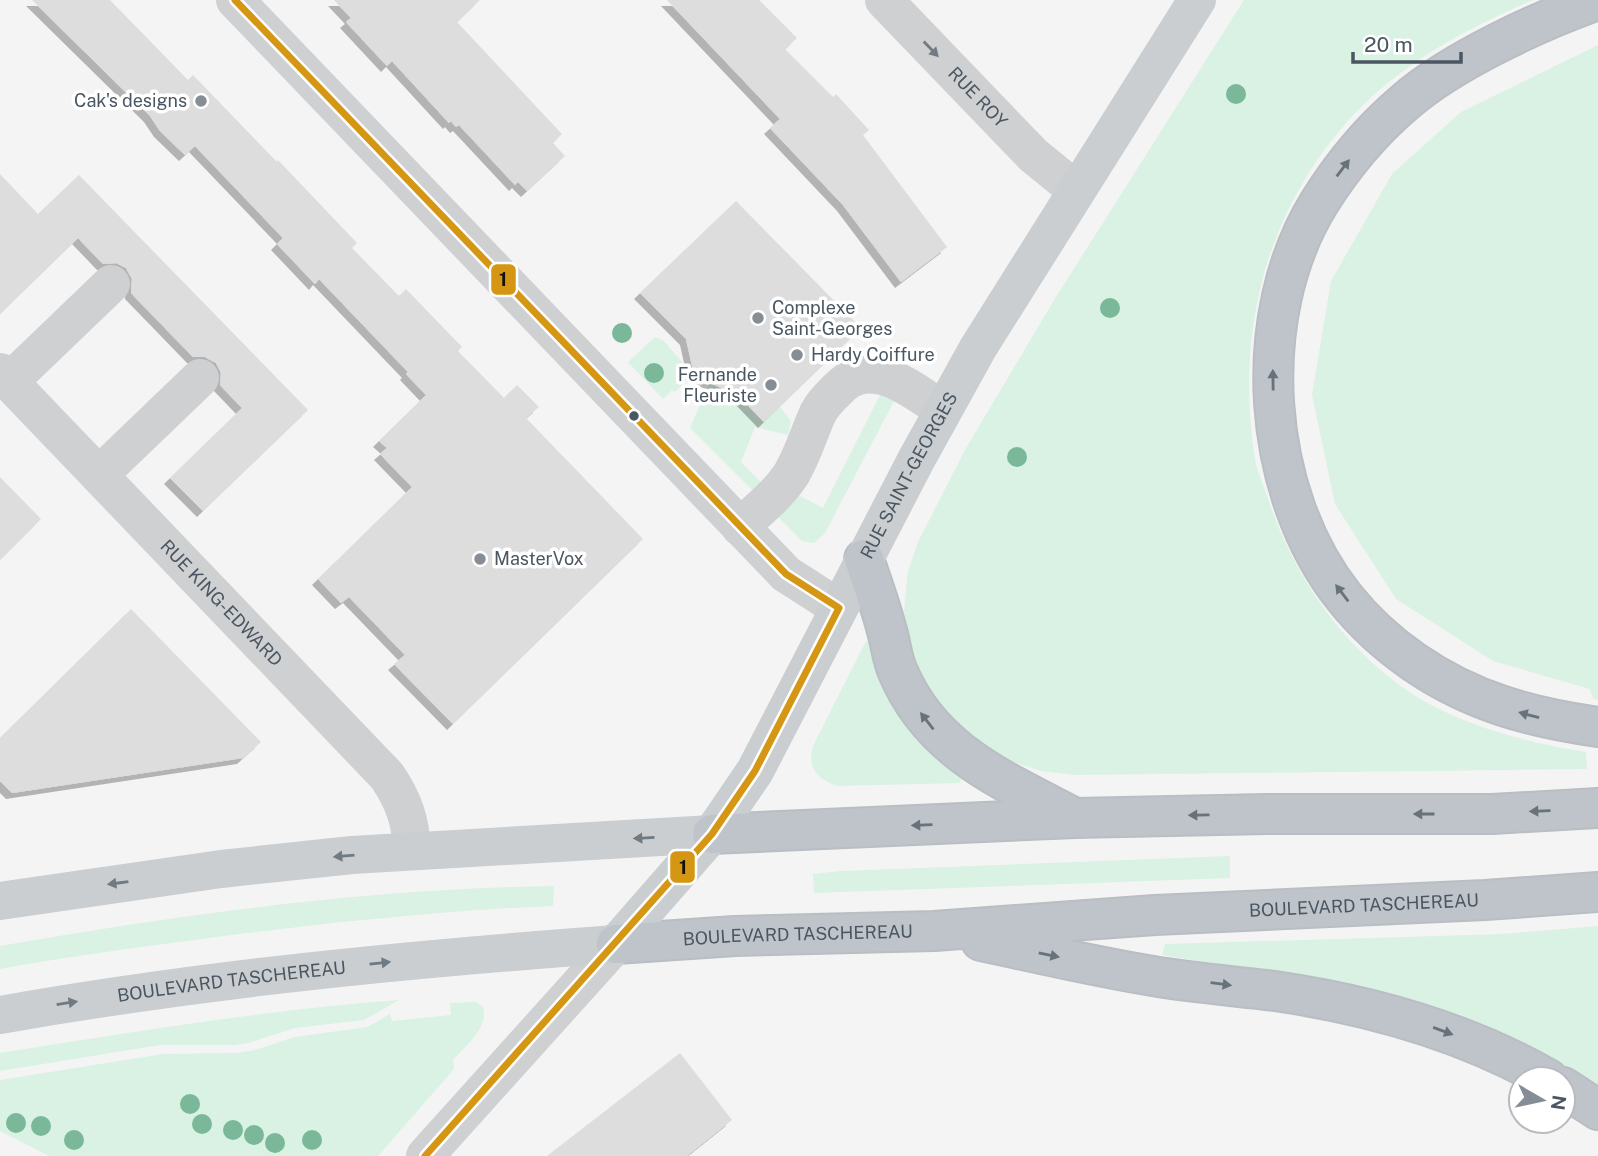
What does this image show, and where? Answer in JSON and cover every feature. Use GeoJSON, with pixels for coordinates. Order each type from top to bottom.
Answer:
{"type":"FeatureCollection","features":[{"type":"Feature","properties":{"kind":"highway"},"geometry":{"type":"LineString","coordinates":[[1598,0],[1518,34],[1430,82],[1405,102],[1355,153],[1318,205],[1290,266],[1276,328],[1273,363],[1276,432],[1283,464],[1300,519],[1313,548],[1343,596],[1380,634],[1412,661],[1465,692],[1528,715],[1598,727]]}},
{"type":"Feature","properties":{"kind":"highway"},"geometry":{"type":"LineString","coordinates":[[864,559],[897,671],[913,702],[928,723],[945,741],[978,766],[1075,818]]}},
{"type":"Feature","properties":{"kind":"highway"},"geometry":{"type":"LineString","coordinates":[[712,834],[1075,818],[1267,814],[1492,814],[1598,808]]}},
{"type":"Feature","properties":{"kind":"highway","name":"BOULEVARD TASCHEREAU"},"geometry":{"type":"LineString","coordinates":[[616,944],[736,936],[934,931],[1155,915],[1485,900],[1598,892]]}},
{"type":"Feature","properties":{"kind":"highway"},"geometry":{"type":"LineString","coordinates":[[934,931],[1153,976],[1308,996],[1379,1012],[1442,1030],[1521,1065]]}},
{"type":"Feature","properties":{"kind":"highway"},"geometry":{"type":"LineString","coordinates":[[1577,1096],[1598,1110]]}},
{"type":"Feature","properties":{"kind":"main road","name":"RUE SAINT-GEORGES"},"geometry":{"type":"LineString","coordinates":[[616,944],[712,834],[755,771],[943,410],[1008,298],[1196,0]]}},
{"type":"Feature","properties":{"kind":"main road"},"geometry":{"type":"LineString","coordinates":[[0,901],[221,869],[352,855],[712,834]]}},
{"type":"Feature","properties":{"kind":"main road","name":"BOULEVARD TASCHEREAU"},"geometry":{"type":"LineString","coordinates":[[0,1015],[270,975],[419,959],[616,944]]}},
{"type":"Feature","properties":{"kind":"street"},"geometry":{"type":"LineString","coordinates":[[235,0],[786,574],[839,608]]}},
{"type":"Feature","properties":{"kind":"street","name":"RUE ROY"},"geometry":{"type":"LineString","coordinates":[[884,0],[1033,155],[1076,190]]}},
{"type":"Feature","properties":{"kind":"street"},"geometry":{"type":"LineString","coordinates":[[5,377],[111,284]]}},
{"type":"Feature","properties":{"kind":"street"},"geometry":{"type":"LineString","coordinates":[[740,527],[783,485],[799,461],[826,401],[845,381],[856,375],[880,375],[906,387],[943,410]]}},
{"type":"Feature","properties":{"kind":"street","name":"RUE KING-EDWARD"},"geometry":{"type":"LineString","coordinates":[[5,377],[387,776],[406,809],[411,829],[412,851]]}},
{"type":"Feature","properties":{"kind":"street"},"geometry":{"type":"LineString","coordinates":[[99,475],[200,378]]}},
{"type":"Feature","properties":{"kind":"street"},"geometry":{"type":"LineString","coordinates":[[425,1156],[616,944]]}},
{"type":"Feature","properties":{"kind":"green space"},"geometry":{"type":"Polygon","coordinates":[[[1244,0],[1533,0],[1454,38],[1405,70],[1361,107],[1314,165],[1292,203],[1274,243],[1261,284],[1249,370],[1250,414],[1257,469],[1278,527],[1320,604],[1338,627],[1379,669],[1422,700],[1490,730],[1586,752],[1587,769],[1075,775],[1041,771],[1010,761],[956,729],[918,675],[907,645],[904,611],[908,571],[918,542],[966,448],[1056,297],[1244,0]]]}},
{"type":"Feature","properties":{"kind":"green space"},"geometry":{"type":"Polygon","coordinates":[[[1598,45],[1598,700],[1593,699],[1590,689],[1493,661],[1396,599],[1335,504],[1312,395],[1331,281],[1392,174],[1461,112],[1598,45]]]}},
{"type":"Feature","properties":{"kind":"green space"},"geometry":{"type":"Polygon","coordinates":[[[655,337],[664,341],[692,374],[675,392],[672,390],[663,399],[628,362],[655,337]]]}},
{"type":"Feature","properties":{"kind":"green space"},"geometry":{"type":"Polygon","coordinates":[[[710,382],[726,382],[763,422],[780,407],[791,421],[788,435],[755,427],[741,462],[762,483],[753,491],[690,428],[710,382]]]}},
{"type":"Feature","properties":{"kind":"green space"},"geometry":{"type":"Polygon","coordinates":[[[881,395],[894,401],[825,533],[814,543],[802,541],[777,516],[800,496],[823,508],[881,395]]]}},
{"type":"Feature","properties":{"kind":"green space"},"geometry":{"type":"Polygon","coordinates":[[[866,641],[871,642],[962,773],[960,783],[837,786],[815,772],[811,761],[813,746],[866,641]]]}},
{"type":"Feature","properties":{"kind":"green space"},"geometry":{"type":"Polygon","coordinates":[[[1230,856],[1230,878],[814,893],[813,874],[841,871],[1230,856]]]}},
{"type":"Feature","properties":{"kind":"green space"},"geometry":{"type":"Polygon","coordinates":[[[554,886],[553,906],[362,920],[123,950],[0,969],[0,946],[138,924],[345,898],[554,886]]]}},
{"type":"Feature","properties":{"kind":"green space"},"geometry":{"type":"Polygon","coordinates":[[[1598,926],[1598,1091],[1577,1080],[1577,1065],[1549,1065],[1456,1016],[1393,995],[1162,955],[1165,944],[1503,934],[1598,926]]]}},
{"type":"Feature","properties":{"kind":"green space"},"geometry":{"type":"Polygon","coordinates":[[[399,1000],[364,1020],[295,1028],[248,1043],[160,1045],[0,1071],[0,1053],[249,1016],[399,1000]]]}},
{"type":"Feature","properties":{"kind":"green space"},"geometry":{"type":"Polygon","coordinates":[[[476,1002],[483,1007],[480,1029],[453,1060],[454,1069],[378,1156],[49,1156],[0,1131],[0,1080],[163,1054],[236,1053],[255,1050],[295,1037],[367,1027],[390,1014],[392,1021],[451,1015],[450,1003],[476,1002]]]}},
{"type":"Feature","properties":{"kind":"building"},"geometry":{"type":"Polygon","coordinates":[[[32,0],[110,0],[188,80],[193,75],[277,162],[278,160],[357,243],[352,248],[399,296],[406,289],[462,347],[458,351],[504,398],[517,385],[539,407],[526,418],[643,539],[453,724],[394,664],[405,655],[349,597],[341,603],[318,579],[412,487],[380,454],[387,448],[379,441],[426,395],[406,374],[408,372],[319,279],[315,284],[277,244],[283,238],[195,146],[185,155],[160,131],[150,116],[32,0]]]}},
{"type":"Feature","properties":{"kind":"building"},"geometry":{"type":"Polygon","coordinates":[[[334,0],[480,0],[457,22],[562,134],[553,143],[565,156],[527,191],[518,182],[515,185],[459,125],[456,127],[451,121],[449,123],[392,61],[387,66],[346,22],[351,18],[334,0]]]}},
{"type":"Feature","properties":{"kind":"building"},"geometry":{"type":"Polygon","coordinates":[[[667,0],[759,0],[797,38],[785,49],[833,97],[836,94],[869,130],[863,135],[947,247],[901,282],[843,205],[770,128],[780,119],[667,0]]]}},
{"type":"Feature","properties":{"kind":"building"},"geometry":{"type":"Polygon","coordinates":[[[0,174],[38,214],[79,175],[308,410],[203,511],[170,478],[242,408],[220,385],[221,373],[216,363],[205,357],[193,357],[131,293],[132,279],[126,268],[116,263],[103,264],[78,238],[0,314],[0,174]]]}},
{"type":"Feature","properties":{"kind":"building","name":"Complexe Saint-Georges"},"geometry":{"type":"Polygon","coordinates":[[[736,201],[861,328],[764,422],[741,398],[705,380],[693,370],[686,339],[640,293],[736,201]]]}},
{"type":"Feature","properties":{"kind":"building"},"geometry":{"type":"Polygon","coordinates":[[[0,477],[41,519],[0,560],[0,477]]]}},
{"type":"Feature","properties":{"kind":"building"},"geometry":{"type":"Polygon","coordinates":[[[131,609],[261,742],[243,758],[12,793],[0,781],[0,738],[131,609]]]}},
{"type":"Feature","properties":{"kind":"building"},"geometry":{"type":"Polygon","coordinates":[[[680,1053],[732,1120],[687,1156],[547,1156],[680,1053]]]}},
{"type":"Feature","properties":{"kind":"transit line","name":"1"},"geometry":{"type":"LineString","coordinates":[[235,0],[786,574],[839,608],[755,771],[712,834],[425,1156]]}},
{"type":"Feature","properties":{"kind":"place","name":"Cak's designs"},"geometry":{"type":"Point","coordinates":[201,101]}},
{"type":"Feature","properties":{"kind":"place","name":"Complexe Saint-Georges"},"geometry":{"type":"Point","coordinates":[758,318]}},
{"type":"Feature","properties":{"kind":"place","name":"Hardy Coiffure"},"geometry":{"type":"Point","coordinates":[797,355]}},
{"type":"Feature","properties":{"kind":"place","name":"Fernande Fleuriste"},"geometry":{"type":"Point","coordinates":[771,385]}},
{"type":"Feature","properties":{"kind":"place","name":"MasterVox"},"geometry":{"type":"Point","coordinates":[480,559]}}]}
